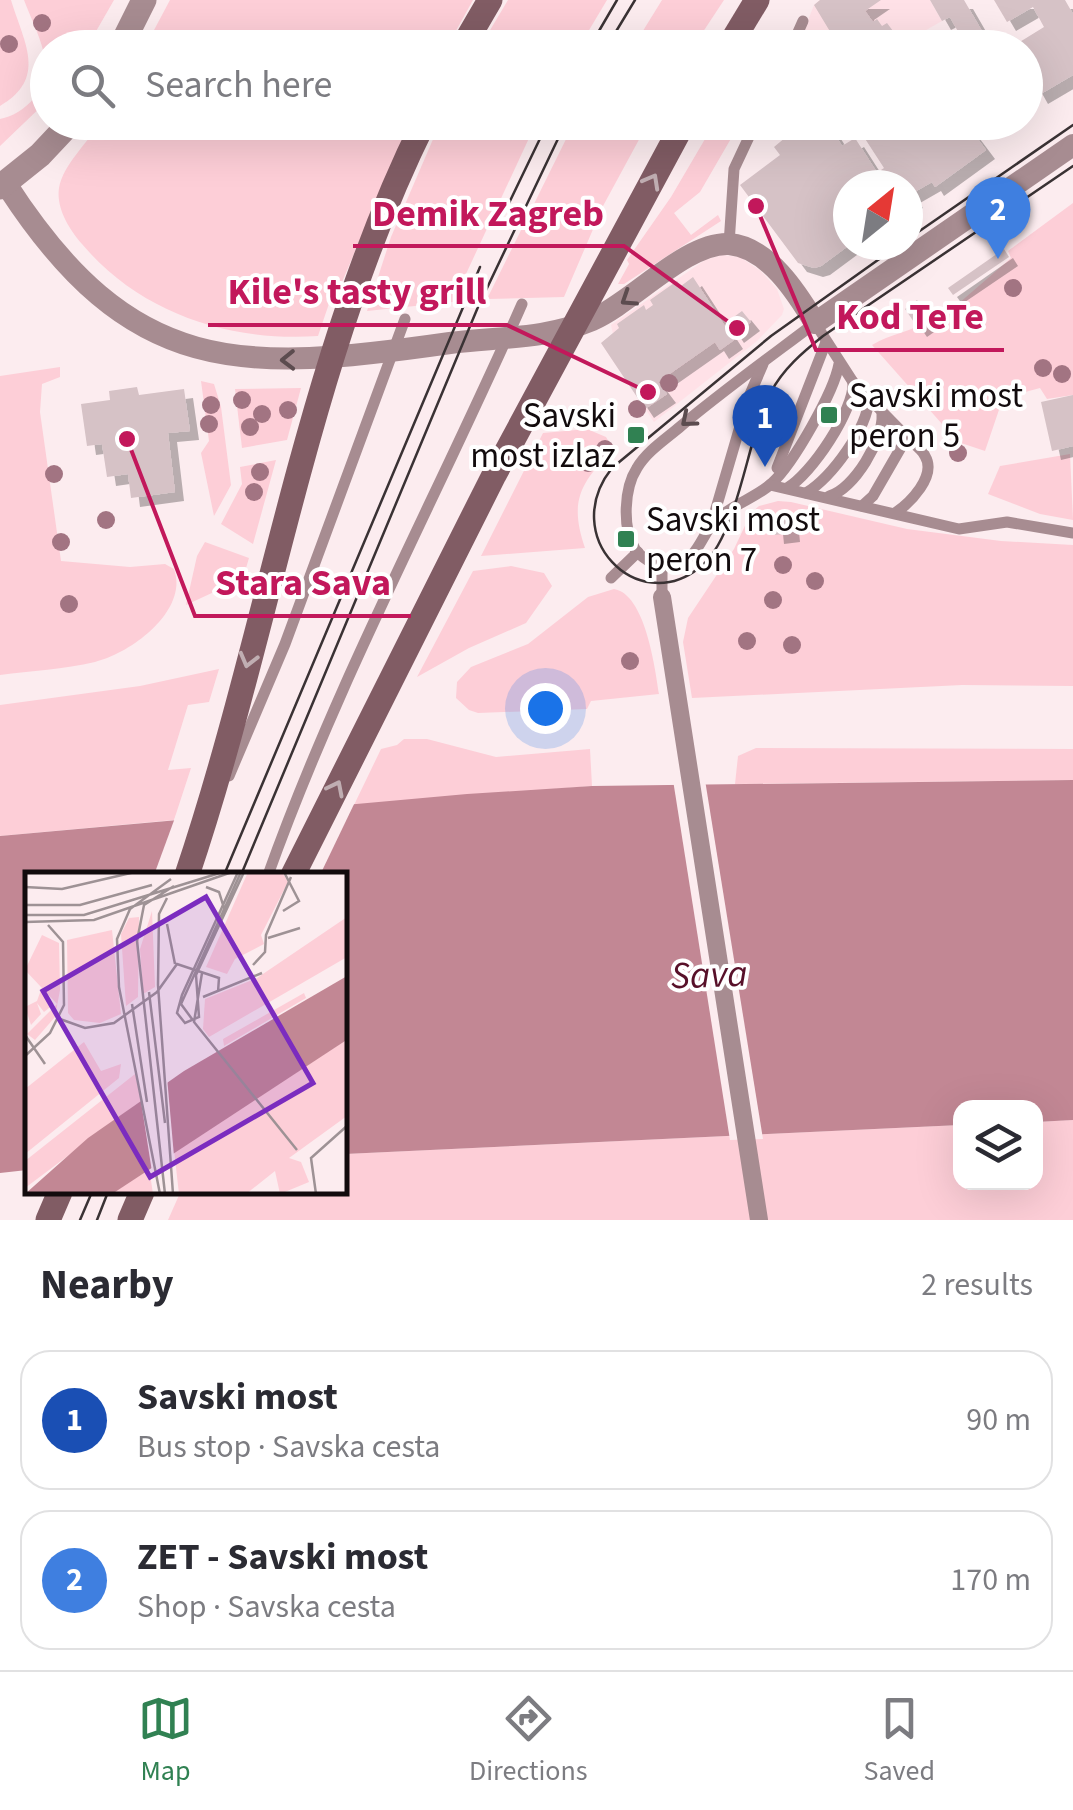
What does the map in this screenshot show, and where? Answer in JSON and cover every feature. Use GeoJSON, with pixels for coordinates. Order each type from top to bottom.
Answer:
{"type":"FeatureCollection","features":[{"type":"Feature","properties":{"kind":"main road"},"geometry":{"type":"LineString","coordinates":[[472,30],[490,0]]}},
{"type":"Feature","properties":{"kind":"main road"},"geometry":{"type":"LineString","coordinates":[[739,30],[757,0]]}},
{"type":"Feature","properties":{"kind":"main road"},"geometry":{"type":"LineString","coordinates":[[188,872],[324,384],[390,198],[416,140]]}},
{"type":"Feature","properties":{"kind":"main road"},"geometry":{"type":"LineString","coordinates":[[295,872],[494,474],[674,140]]}},
{"type":"Feature","properties":{"kind":"main road"},"geometry":{"type":"LineString","coordinates":[[48,1220],[59,1195]]}},
{"type":"Feature","properties":{"kind":"main road"},"geometry":{"type":"LineString","coordinates":[[130,1220],[141,1195]]}},
{"type":"Feature","properties":{"kind":"street"},"geometry":{"type":"LineString","coordinates":[[129,30],[144,0]]}},
{"type":"Feature","properties":{"kind":"street"},"geometry":{"type":"LineString","coordinates":[[51,140],[3,185],[46,242],[105,302],[154,332],[192,348],[260,360],[324,359],[562,330],[622,304],[692,255],[729,244],[743,247],[772,266],[821,333],[1073,145]]}},
{"type":"Feature","properties":{"kind":"street"},"geometry":{"type":"LineString","coordinates":[[662,596],[759,1220]]}},
{"type":"Feature","properties":{"kind":"lane"},"geometry":{"type":"LineString","coordinates":[[799,30],[803,21]]}},
{"type":"Feature","properties":{"kind":"lane"},"geometry":{"type":"LineString","coordinates":[[729,244],[734,170],[748,140]]}},
{"type":"Feature","properties":{"kind":"lane"},"geometry":{"type":"LineString","coordinates":[[269,872],[332,710],[522,304]]}},
{"type":"Feature","properties":{"kind":"lane"},"geometry":{"type":"LineString","coordinates":[[198,843],[285,644],[405,319]]}},
{"type":"Feature","properties":{"kind":"lane"},"geometry":{"type":"LineString","coordinates":[[765,361],[748,398],[711,525],[690,558],[662,566],[638,552],[628,524],[627,489],[636,468],[711,400],[765,361],[821,333]]}},
{"type":"Feature","properties":{"kind":"lane"},"geometry":{"type":"LineString","coordinates":[[821,333],[853,382],[925,455],[928,471],[914,496],[895,513]]}},
{"type":"Feature","properties":{"kind":"lane"},"geometry":{"type":"LineString","coordinates":[[770,485],[821,333]]}},
{"type":"Feature","properties":{"kind":"lane"},"geometry":{"type":"LineString","coordinates":[[711,525],[748,496],[770,485],[798,449],[839,364]]}},
{"type":"Feature","properties":{"kind":"lane"},"geometry":{"type":"LineString","coordinates":[[787,488],[803,477],[824,448],[848,406],[853,382]]}},
{"type":"Feature","properties":{"kind":"lane"},"geometry":{"type":"LineString","coordinates":[[806,492],[828,476],[839,461],[864,420],[868,399]]}},
{"type":"Feature","properties":{"kind":"lane"},"geometry":{"type":"LineString","coordinates":[[825,496],[838,494],[853,480],[878,437],[882,414]]}},
{"type":"Feature","properties":{"kind":"lane"},"geometry":{"type":"LineString","coordinates":[[862,506],[873,496],[907,437]]}},
{"type":"Feature","properties":{"kind":"lane"},"geometry":{"type":"LineString","coordinates":[[770,485],[959,529],[1006,522],[1073,533]]}},
{"type":"Feature","properties":{"kind":"lane"},"geometry":{"type":"LineString","coordinates":[[611,578],[638,552]]}},
{"type":"Feature","properties":{"kind":"lane"},"geometry":{"type":"LineString","coordinates":[[662,566],[662,596]]}},
{"type":"Feature","properties":{"kind":"shaded area"},"geometry":{"type":"Polygon","coordinates":[[[0,0],[11,0],[26,45],[28,71],[24,84],[0,106],[0,0]]]}},
{"type":"Feature","properties":{"kind":"shaded area"},"geometry":{"type":"Polygon","coordinates":[[[24,0],[114,0],[97,30],[36,30],[24,0]]]}},
{"type":"Feature","properties":{"kind":"shaded area"},"geometry":{"type":"Polygon","coordinates":[[[170,0],[473,0],[456,30],[154,30],[170,0]]]}},
{"type":"Feature","properties":{"kind":"shaded area"},"geometry":{"type":"Polygon","coordinates":[[[508,0],[607,0],[589,30],[490,30],[508,0]]]}},
{"type":"Feature","properties":{"kind":"shaded area"},"geometry":{"type":"Polygon","coordinates":[[[662,0],[724,0],[704,30],[643,30],[662,0]]]}},
{"type":"Feature","properties":{"kind":"shaded area"},"geometry":{"type":"Polygon","coordinates":[[[820,0],[930,0],[942,21],[926,30],[804,30],[820,0]]]}},
{"type":"Feature","properties":{"kind":"shaded area"},"geometry":{"type":"Polygon","coordinates":[[[30,102],[30,117],[0,146],[0,119],[30,102]]]}},
{"type":"Feature","properties":{"kind":"shaded area"},"geometry":{"type":"Polygon","coordinates":[[[88,140],[402,140],[340,287],[335,286],[318,336],[285,337],[220,328],[159,305],[131,288],[82,244],[64,218],[59,188],[88,140]]]}},
{"type":"Feature","properties":{"kind":"shaded area"},"geometry":{"type":"Polygon","coordinates":[[[433,140],[528,140],[453,302],[367,311],[391,237],[433,140]]]}},
{"type":"Feature","properties":{"kind":"shaded area"},"geometry":{"type":"Polygon","coordinates":[[[566,140],[639,140],[603,206],[564,297],[487,299],[566,140]]]}},
{"type":"Feature","properties":{"kind":"shaded area"},"geometry":{"type":"Polygon","coordinates":[[[704,140],[730,140],[700,192],[674,213],[691,235],[718,215],[721,221],[624,284],[618,284],[629,264],[627,260],[704,140]]]}},
{"type":"Feature","properties":{"kind":"shaded area"},"geometry":{"type":"Polygon","coordinates":[[[1073,203],[1073,395],[1047,399],[1040,388],[1003,398],[985,451],[958,442],[872,345],[931,319],[935,324],[1011,258],[1008,251],[1073,203]]]}},
{"type":"Feature","properties":{"kind":"shaded area"},"geometry":{"type":"Polygon","coordinates":[[[722,255],[740,257],[761,271],[777,289],[784,309],[782,315],[757,341],[654,422],[601,343],[613,334],[611,325],[705,260],[722,255]]]}},
{"type":"Feature","properties":{"kind":"shaded area"},"geometry":{"type":"Polygon","coordinates":[[[60,367],[60,377],[42,384],[40,412],[61,561],[130,567],[165,564],[174,569],[173,600],[154,627],[110,657],[0,675],[0,376],[60,367]]]}},
{"type":"Feature","properties":{"kind":"shaded area"},"geometry":{"type":"Polygon","coordinates":[[[201,381],[214,384],[221,407],[231,485],[214,516],[201,453],[209,441],[201,381]]]}},
{"type":"Feature","properties":{"kind":"shaded area"},"geometry":{"type":"Polygon","coordinates":[[[301,388],[287,440],[242,448],[235,389],[301,388]]]}},
{"type":"Feature","properties":{"kind":"shaded area"},"geometry":{"type":"Polygon","coordinates":[[[587,429],[606,437],[613,449],[592,473],[581,494],[578,518],[585,548],[481,556],[543,433],[587,429]]]}},
{"type":"Feature","properties":{"kind":"shaded area"},"geometry":{"type":"Polygon","coordinates":[[[1070,454],[1073,520],[1040,514],[988,494],[1000,466],[1070,454]]]}},
{"type":"Feature","properties":{"kind":"shaded area"},"geometry":{"type":"Polygon","coordinates":[[[276,460],[253,544],[221,524],[242,484],[240,467],[276,460]]]}},
{"type":"Feature","properties":{"kind":"shaded area"},"geometry":{"type":"Polygon","coordinates":[[[778,501],[907,529],[1073,545],[1073,686],[962,685],[692,698],[683,642],[688,618],[734,549],[751,513],[759,506],[778,501]]]}},
{"type":"Feature","properties":{"kind":"shaded area"},"geometry":{"type":"Polygon","coordinates":[[[205,542],[249,558],[241,585],[186,605],[197,556],[205,542]]]}},
{"type":"Feature","properties":{"kind":"shaded area"},"geometry":{"type":"Polygon","coordinates":[[[511,566],[544,573],[552,586],[526,623],[417,677],[473,571],[511,566]]]}},
{"type":"Feature","properties":{"kind":"shaded area"},"geometry":{"type":"Polygon","coordinates":[[[614,589],[625,594],[641,617],[659,694],[591,701],[587,709],[478,713],[456,698],[457,682],[471,667],[528,644],[588,597],[614,589]]]}},
{"type":"Feature","properties":{"kind":"shaded area"},"geometry":{"type":"Polygon","coordinates":[[[219,669],[209,702],[188,705],[168,770],[191,768],[174,820],[0,836],[0,705],[140,686],[219,669]]]}},
{"type":"Feature","properties":{"kind":"shaded area"},"geometry":{"type":"Polygon","coordinates":[[[404,739],[427,739],[496,757],[590,749],[592,786],[354,805],[381,749],[404,739]]]}},
{"type":"Feature","properties":{"kind":"shaded area"},"geometry":{"type":"Polygon","coordinates":[[[756,748],[1073,749],[1073,780],[735,784],[738,756],[756,748]]]}},
{"type":"Feature","properties":{"kind":"shaded area"},"geometry":{"type":"Polygon","coordinates":[[[1073,1120],[1073,1220],[168,1220],[179,1195],[348,1195],[348,1154],[953,1125],[953,1190],[1043,1190],[1043,1122],[1073,1120]]]}},
{"type":"Feature","properties":{"kind":"water","name":"Sava"},"geometry":{"type":"Polygon","coordinates":[[[1073,780],[1073,1120],[1043,1122],[1043,1100],[953,1100],[953,1125],[348,1154],[348,872],[25,872],[25,1170],[0,1173],[0,836],[592,786],[1073,780]]]}},
{"type":"Feature","properties":{"kind":"pier"},"geometry":{"type":"Polygon","coordinates":[[[673,780],[705,780],[763,1139],[730,1140],[673,780]]]}},
{"type":"Feature","properties":{"kind":"pier"},"geometry":{"type":"Polygon","coordinates":[[[356,800],[321,872],[155,872],[176,815],[356,800]]]}},
{"type":"Feature","properties":{"kind":"building"},"geometry":{"type":"Polygon","coordinates":[[[820,0],[881,0],[865,11],[873,22],[877,19],[882,26],[887,23],[892,30],[829,30],[814,5],[820,0]]]}},
{"type":"Feature","properties":{"kind":"building"},"geometry":{"type":"Polygon","coordinates":[[[930,0],[964,0],[981,30],[957,30],[950,17],[942,21],[930,0]]]}},
{"type":"Feature","properties":{"kind":"building"},"geometry":{"type":"Polygon","coordinates":[[[994,0],[1065,0],[1073,14],[1073,75],[1043,93],[1043,30],[1039,30],[1044,27],[1033,7],[1007,22],[994,0]]]}},
{"type":"Feature","properties":{"kind":"building"},"geometry":{"type":"Polygon","coordinates":[[[782,140],[838,140],[842,146],[856,140],[875,170],[833,170],[833,257],[821,266],[798,263],[740,185],[780,155],[774,147],[782,140]]]}},
{"type":"Feature","properties":{"kind":"building"},"geometry":{"type":"Polygon","coordinates":[[[866,140],[978,140],[986,150],[935,187],[932,182],[923,187],[923,170],[881,170],[884,168],[866,140]]]}},
{"type":"Feature","properties":{"kind":"building"},"geometry":{"type":"Polygon","coordinates":[[[1004,249],[1009,257],[953,295],[948,288],[1004,249]]]}},
{"type":"Feature","properties":{"kind":"building"},"geometry":{"type":"Polygon","coordinates":[[[693,277],[734,340],[720,350],[715,342],[658,382],[667,394],[645,409],[601,343],[619,328],[617,324],[644,305],[646,310],[653,305],[650,300],[677,281],[681,286],[693,277]]]}},
{"type":"Feature","properties":{"kind":"building"},"geometry":{"type":"Polygon","coordinates":[[[917,300],[931,319],[918,328],[905,309],[917,300]]]}},
{"type":"Feature","properties":{"kind":"building"},"geometry":{"type":"Polygon","coordinates":[[[742,311],[751,322],[735,334],[727,322],[742,311]]]}},
{"type":"Feature","properties":{"kind":"building"},"geometry":{"type":"Polygon","coordinates":[[[137,387],[139,395],[184,389],[190,431],[168,433],[175,492],[131,498],[128,474],[107,477],[102,444],[87,446],[81,404],[110,400],[109,391],[137,387]]]}},
{"type":"Feature","properties":{"kind":"building"},"geometry":{"type":"Polygon","coordinates":[[[1073,395],[1073,446],[1052,451],[1041,402],[1073,395]]]}},
{"type":"Feature","properties":{"kind":"building"},"geometry":{"type":"Polygon","coordinates":[[[789,513],[791,533],[775,535],[773,515],[789,513]]]}},
{"type":"Feature","properties":{"kind":"tram line"},"geometry":{"type":"LineString","coordinates":[[600,30],[617,0]]}},
{"type":"Feature","properties":{"kind":"tram line"},"geometry":{"type":"LineString","coordinates":[[617,30],[635,0]]}},
{"type":"Feature","properties":{"kind":"tram line"},"geometry":{"type":"LineString","coordinates":[[923,229],[1073,125]]}},
{"type":"Feature","properties":{"kind":"tram line"},"geometry":{"type":"LineString","coordinates":[[509,203],[539,140]]}},
{"type":"Feature","properties":{"kind":"tram line"},"geometry":{"type":"LineString","coordinates":[[242,872],[478,307],[557,140]]}},
{"type":"Feature","properties":{"kind":"tram line"},"geometry":{"type":"LineString","coordinates":[[878,260],[771,336],[612,468],[598,494],[594,519],[599,542],[612,562],[630,576],[652,583],[675,581],[699,568],[724,534],[762,412],[787,368],[823,336],[1073,166]]}},
{"type":"Feature","properties":{"kind":"tram line"},"geometry":{"type":"LineString","coordinates":[[225,872],[480,267]]}},
{"type":"Feature","properties":{"kind":"tram line"},"geometry":{"type":"LineString","coordinates":[[80,1220],[91,1195]]}},
{"type":"Feature","properties":{"kind":"tram line"},"geometry":{"type":"LineString","coordinates":[[97,1220],[107,1195]]}},
{"type":"Feature","properties":{"kind":"place","name":"Kod TeTe"},"geometry":{"type":"Point","coordinates":[756,206]}},
{"type":"Feature","properties":{"kind":"place","name":"ZET - Savski most"},"geometry":{"type":"Point","coordinates":[998,259]}},
{"type":"Feature","properties":{"kind":"place","name":"Demik Zagreb"},"geometry":{"type":"Point","coordinates":[737,328]}},
{"type":"Feature","properties":{"kind":"place","name":"Kile's tasty grill"},"geometry":{"type":"Point","coordinates":[648,392]}},
{"type":"Feature","properties":{"kind":"place","name":"Savski most peron 5"},"geometry":{"type":"Point","coordinates":[829,415]}},
{"type":"Feature","properties":{"kind":"place","name":"Savski most izlaz"},"geometry":{"type":"Point","coordinates":[636,435]}},
{"type":"Feature","properties":{"kind":"place","name":"Stara Sava"},"geometry":{"type":"Point","coordinates":[127,439]}},
{"type":"Feature","properties":{"kind":"place","name":"Savski most"},"geometry":{"type":"Point","coordinates":[765,467]}},
{"type":"Feature","properties":{"kind":"place","name":"Savski most peron 7"},"geometry":{"type":"Point","coordinates":[626,539]}}]}
